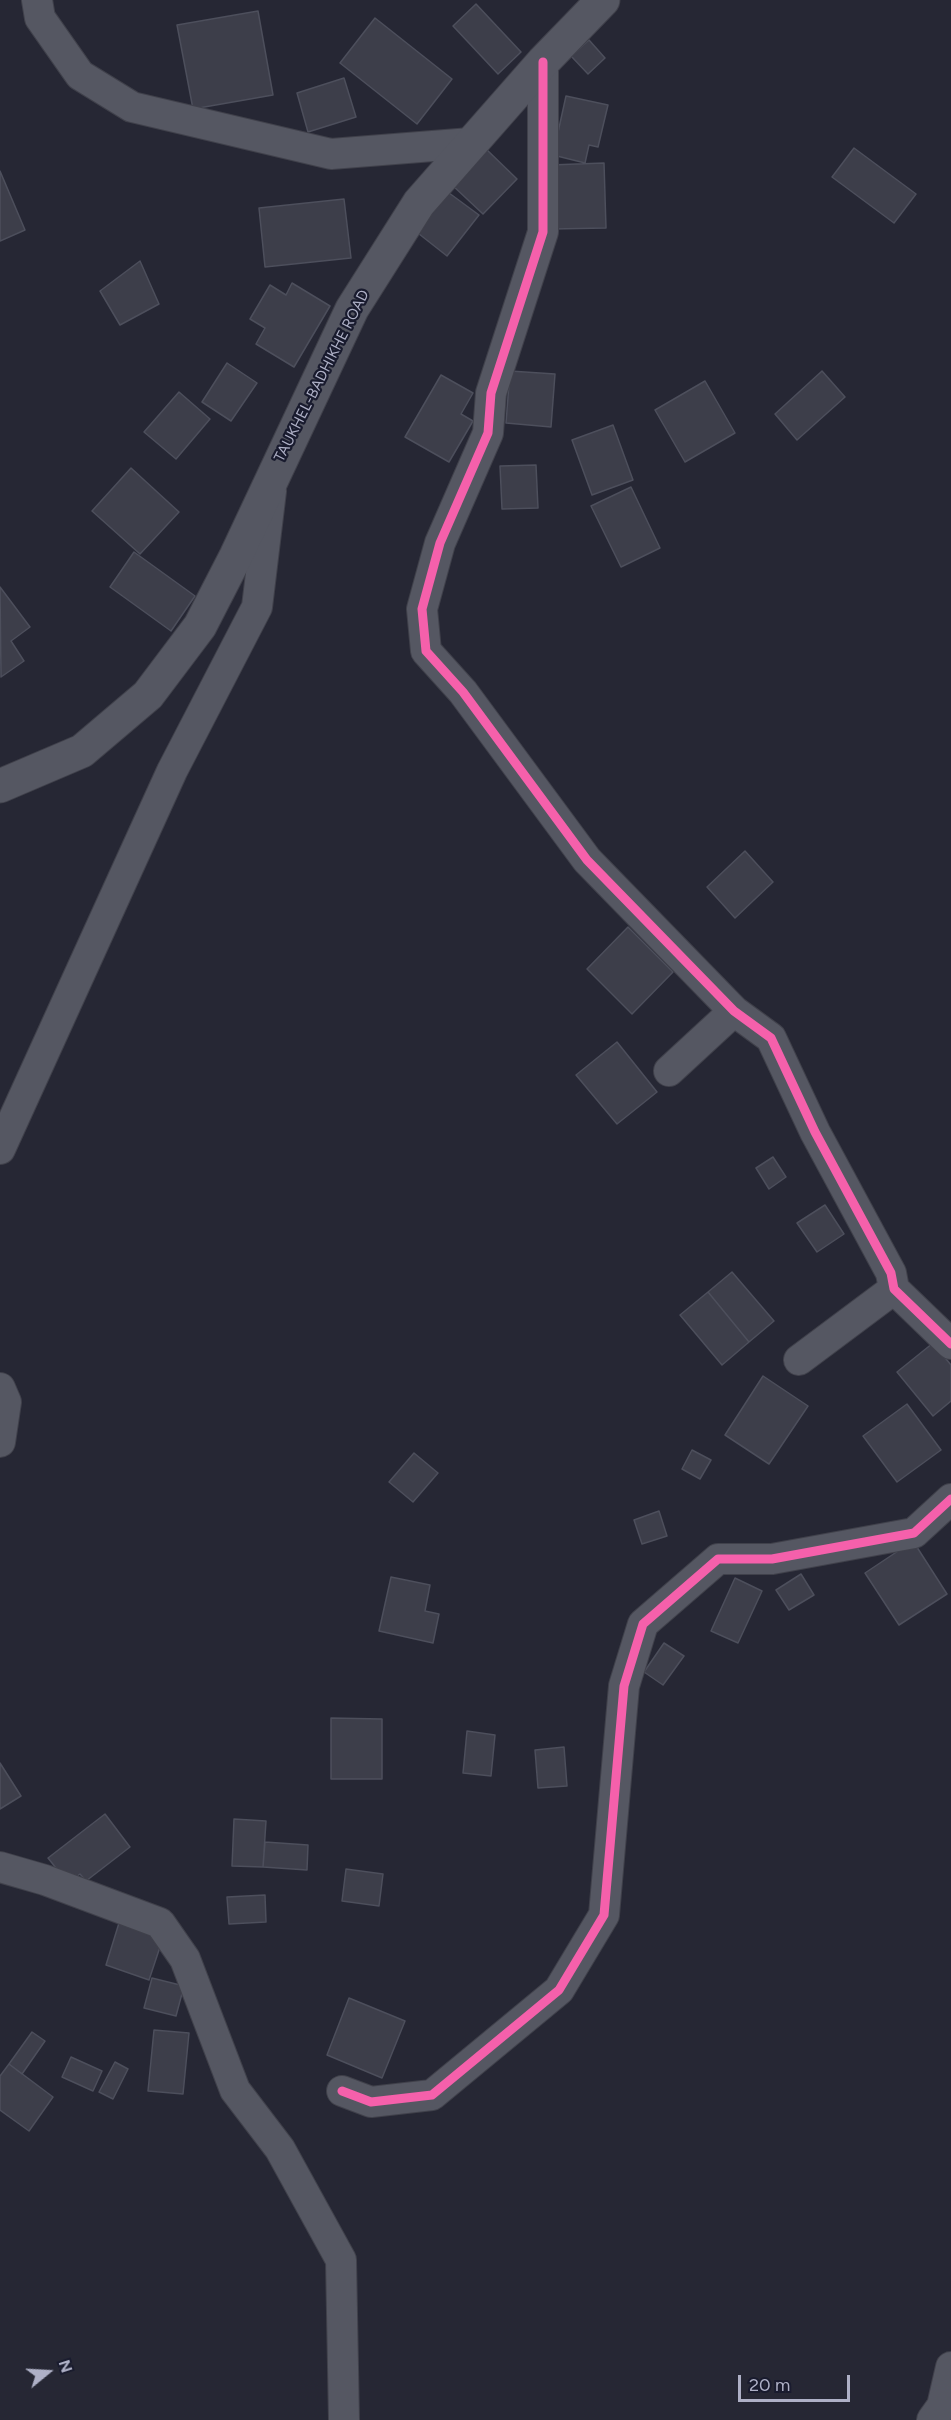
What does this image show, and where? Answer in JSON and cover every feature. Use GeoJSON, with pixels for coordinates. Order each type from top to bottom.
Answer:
{"type":"FeatureCollection","features":[{"type":"Feature","properties":{"kind":"street"},"geometry":{"type":"LineString","coordinates":[[37,0],[40,18],[80,75],[132,106],[331,154],[471,143]]}},
{"type":"Feature","properties":{"kind":"street","name":"TAUKHEL-BADHIKHE ROAD"},"geometry":{"type":"LineString","coordinates":[[0,786],[82,751],[148,695],[200,626],[236,556],[352,309],[418,204],[543,62],[603,0]]}},
{"type":"Feature","properties":{"kind":"street"},"geometry":{"type":"LineString","coordinates":[[543,62],[543,232],[491,393],[488,433],[440,543],[422,609],[426,651],[463,692],[587,860],[734,1011],[771,1038],[815,1132],[891,1273],[894,1289],[951,1344]]}},
{"type":"Feature","properties":{"kind":"street"},"geometry":{"type":"LineString","coordinates":[[0,1149],[172,771],[257,607],[272,476]]}},
{"type":"Feature","properties":{"kind":"street"},"geometry":{"type":"LineString","coordinates":[[669,1071],[734,1011]]}},
{"type":"Feature","properties":{"kind":"street"},"geometry":{"type":"LineString","coordinates":[[799,1360],[894,1289]]}},
{"type":"Feature","properties":{"kind":"street"},"geometry":{"type":"LineString","coordinates":[[0,1388],[6,1402],[0,1442]]}},
{"type":"Feature","properties":{"kind":"street"},"geometry":{"type":"LineString","coordinates":[[342,2091],[371,2102],[432,2095],[559,1990],[604,1916],[624,1686],[643,1624],[718,1559],[772,1559],[914,1533],[951,1499]]}},
{"type":"Feature","properties":{"kind":"street"},"geometry":{"type":"LineString","coordinates":[[0,1867],[45,1880],[160,1923],[185,1959],[235,2090],[280,2149],[341,2260],[344,2420]]}},
{"type":"Feature","properties":{"kind":"street"},"geometry":{"type":"LineString","coordinates":[[932,2420],[942,2406],[951,2367]]}},
{"type":"Feature","properties":{"kind":"building"},"geometry":{"type":"Polygon","coordinates":[[[476,4],[521,52],[498,74],[453,26],[476,4]]]}},
{"type":"Feature","properties":{"kind":"building"},"geometry":{"type":"Polygon","coordinates":[[[258,11],[273,95],[193,109],[177,25],[258,11]]]}},
{"type":"Feature","properties":{"kind":"building"},"geometry":{"type":"Polygon","coordinates":[[[375,18],[452,79],[417,124],[340,63],[375,18]]]}},
{"type":"Feature","properties":{"kind":"building"},"geometry":{"type":"Polygon","coordinates":[[[589,40],[605,58],[588,74],[571,56],[589,40]]]}},
{"type":"Feature","properties":{"kind":"building"},"geometry":{"type":"Polygon","coordinates":[[[344,78],[356,117],[308,132],[297,93],[344,78]]]}},
{"type":"Feature","properties":{"kind":"building"},"geometry":{"type":"Polygon","coordinates":[[[566,96],[608,105],[598,147],[589,145],[585,163],[553,155],[566,96]]]}},
{"type":"Feature","properties":{"kind":"building"},"geometry":{"type":"Polygon","coordinates":[[[485,148],[517,179],[483,214],[451,184],[485,148]]]}},
{"type":"Feature","properties":{"kind":"building"},"geometry":{"type":"Polygon","coordinates":[[[854,148],[916,194],[894,223],[832,177],[854,148]]]}},
{"type":"Feature","properties":{"kind":"building"},"geometry":{"type":"Polygon","coordinates":[[[604,163],[606,228],[552,229],[550,165],[604,163]]]}},
{"type":"Feature","properties":{"kind":"building"},"geometry":{"type":"Polygon","coordinates":[[[0,171],[25,230],[0,241],[0,171]]]}},
{"type":"Feature","properties":{"kind":"building"},"geometry":{"type":"Polygon","coordinates":[[[445,190],[479,215],[447,256],[414,230],[445,190]]]}},
{"type":"Feature","properties":{"kind":"building"},"geometry":{"type":"Polygon","coordinates":[[[344,199],[351,258],[265,267],[259,208],[344,199]]]}},
{"type":"Feature","properties":{"kind":"building"},"geometry":{"type":"Polygon","coordinates":[[[140,261],[159,304],[120,325],[100,291],[140,261]]]}},
{"type":"Feature","properties":{"kind":"building"},"geometry":{"type":"Polygon","coordinates":[[[292,283],[330,306],[294,367],[256,344],[265,328],[250,319],[270,285],[286,295],[292,283]]]}},
{"type":"Feature","properties":{"kind":"building"},"geometry":{"type":"Polygon","coordinates":[[[227,363],[257,383],[231,421],[202,402],[227,363]]]}},
{"type":"Feature","properties":{"kind":"building"},"geometry":{"type":"Polygon","coordinates":[[[510,371],[555,374],[551,427],[506,423],[510,371]]]}},
{"type":"Feature","properties":{"kind":"building"},"geometry":{"type":"Polygon","coordinates":[[[822,371],[845,397],[797,440],[775,414],[822,371]]]}},
{"type":"Feature","properties":{"kind":"building"},"geometry":{"type":"Polygon","coordinates":[[[441,375],[473,393],[461,414],[473,421],[449,462],[405,437],[441,375]]]}},
{"type":"Feature","properties":{"kind":"building"},"geometry":{"type":"Polygon","coordinates":[[[705,381],[735,433],[685,462],[655,410],[705,381]]]}},
{"type":"Feature","properties":{"kind":"building"},"geometry":{"type":"Polygon","coordinates":[[[179,392],[210,419],[176,459],[144,432],[179,392]]]}},
{"type":"Feature","properties":{"kind":"building"},"geometry":{"type":"Polygon","coordinates":[[[613,425],[633,480],[592,495],[572,440],[613,425]]]}},
{"type":"Feature","properties":{"kind":"building"},"geometry":{"type":"Polygon","coordinates":[[[536,465],[538,508],[502,509],[500,466],[536,465]]]}},
{"type":"Feature","properties":{"kind":"building"},"geometry":{"type":"Polygon","coordinates":[[[131,468],[179,512],[140,554],[92,511],[131,468]]]}},
{"type":"Feature","properties":{"kind":"building"},"geometry":{"type":"Polygon","coordinates":[[[631,487],[660,548],[621,567],[591,506],[631,487]]]}},
{"type":"Feature","properties":{"kind":"building"},"geometry":{"type":"Polygon","coordinates":[[[134,552],[195,596],[171,631],[110,587],[134,552]]]}},
{"type":"Feature","properties":{"kind":"building"},"geometry":{"type":"Polygon","coordinates":[[[0,587],[30,627],[11,641],[24,661],[1,677],[0,587]]]}},
{"type":"Feature","properties":{"kind":"building"},"geometry":{"type":"Polygon","coordinates":[[[745,851],[773,882],[735,918],[707,887],[745,851]]]}},
{"type":"Feature","properties":{"kind":"building"},"geometry":{"type":"Polygon","coordinates":[[[628,927],[673,972],[632,1014],[587,969],[628,927]]]}},
{"type":"Feature","properties":{"kind":"building"},"geometry":{"type":"Polygon","coordinates":[[[617,1042],[657,1092],[617,1124],[576,1075],[617,1042]]]}},
{"type":"Feature","properties":{"kind":"building"},"geometry":{"type":"Polygon","coordinates":[[[773,1157],[786,1177],[769,1189],[756,1168],[773,1157]]]}},
{"type":"Feature","properties":{"kind":"building"},"geometry":{"type":"Polygon","coordinates":[[[825,1205],[844,1234],[817,1252],[797,1223],[825,1205]]]}},
{"type":"Feature","properties":{"kind":"building"},"geometry":{"type":"Polygon","coordinates":[[[732,1272],[774,1321],[749,1342],[708,1292],[732,1272]]]}},
{"type":"Feature","properties":{"kind":"building"},"geometry":{"type":"Polygon","coordinates":[[[708,1292],[749,1342],[722,1365],[680,1315],[708,1292]]]}},
{"type":"Feature","properties":{"kind":"building"},"geometry":{"type":"Polygon","coordinates":[[[933,1343],[951,1365],[951,1401],[933,1416],[897,1372],[933,1343]]]}},
{"type":"Feature","properties":{"kind":"building"},"geometry":{"type":"Polygon","coordinates":[[[763,1376],[808,1406],[769,1464],[725,1435],[763,1376]]]}},
{"type":"Feature","properties":{"kind":"building"},"geometry":{"type":"Polygon","coordinates":[[[907,1404],[941,1450],[897,1482],[863,1436],[907,1404]]]}},
{"type":"Feature","properties":{"kind":"building"},"geometry":{"type":"Polygon","coordinates":[[[692,1450],[711,1460],[700,1479],[682,1469],[692,1450]]]}},
{"type":"Feature","properties":{"kind":"building"},"geometry":{"type":"Polygon","coordinates":[[[414,1453],[438,1473],[413,1502],[389,1482],[414,1453]]]}},
{"type":"Feature","properties":{"kind":"building"},"geometry":{"type":"Polygon","coordinates":[[[659,1511],[667,1536],[642,1544],[634,1520],[659,1511]]]}},
{"type":"Feature","properties":{"kind":"building"},"geometry":{"type":"Polygon","coordinates":[[[913,1541],[947,1594],[899,1625],[865,1573],[913,1541]]]}},
{"type":"Feature","properties":{"kind":"building"},"geometry":{"type":"Polygon","coordinates":[[[801,1574],[814,1595],[789,1610],[776,1590],[801,1574]]]}},
{"type":"Feature","properties":{"kind":"building"},"geometry":{"type":"Polygon","coordinates":[[[391,1577],[430,1585],[425,1611],[439,1614],[433,1643],[379,1631],[391,1577]]]}},
{"type":"Feature","properties":{"kind":"building"},"geometry":{"type":"Polygon","coordinates":[[[735,1578],[762,1591],[738,1643],[711,1631],[735,1578]]]}},
{"type":"Feature","properties":{"kind":"building"},"geometry":{"type":"Polygon","coordinates":[[[664,1643],[684,1656],[663,1685],[644,1672],[664,1643]]]}},
{"type":"Feature","properties":{"kind":"building"},"geometry":{"type":"Polygon","coordinates":[[[331,1718],[382,1719],[382,1779],[331,1779],[331,1718]]]}},
{"type":"Feature","properties":{"kind":"building"},"geometry":{"type":"Polygon","coordinates":[[[467,1731],[495,1735],[491,1776],[463,1773],[467,1731]]]}},
{"type":"Feature","properties":{"kind":"building"},"geometry":{"type":"Polygon","coordinates":[[[564,1747],[567,1786],[538,1788],[535,1750],[564,1747]]]}},
{"type":"Feature","properties":{"kind":"building"},"geometry":{"type":"Polygon","coordinates":[[[0,1763],[21,1796],[0,1809],[0,1763]]]}},
{"type":"Feature","properties":{"kind":"building"},"geometry":{"type":"Polygon","coordinates":[[[105,1814],[130,1847],[86,1881],[80,1874],[68,1883],[48,1858],[105,1814]]]}},
{"type":"Feature","properties":{"kind":"building"},"geometry":{"type":"Polygon","coordinates":[[[234,1819],[266,1821],[263,1867],[232,1866],[234,1819]]]}},
{"type":"Feature","properties":{"kind":"building"},"geometry":{"type":"Polygon","coordinates":[[[265,1842],[308,1845],[307,1870],[263,1867],[265,1842]]]}},
{"type":"Feature","properties":{"kind":"building"},"geometry":{"type":"Polygon","coordinates":[[[346,1869],[383,1874],[379,1906],[342,1901],[346,1869]]]}},
{"type":"Feature","properties":{"kind":"building"},"geometry":{"type":"Polygon","coordinates":[[[265,1895],[266,1922],[229,1924],[227,1897],[265,1895]]]}},
{"type":"Feature","properties":{"kind":"building"},"geometry":{"type":"Polygon","coordinates":[[[119,1923],[163,1938],[149,1980],[106,1965],[119,1923]]]}},
{"type":"Feature","properties":{"kind":"building"},"geometry":{"type":"Polygon","coordinates":[[[152,1978],[184,1986],[176,2016],[144,2008],[152,1978]]]}},
{"type":"Feature","properties":{"kind":"building"},"geometry":{"type":"Polygon","coordinates":[[[349,1998],[405,2021],[382,2078],[327,2055],[349,1998]]]}},
{"type":"Feature","properties":{"kind":"building"},"geometry":{"type":"Polygon","coordinates":[[[154,2030],[189,2033],[183,2094],[148,2091],[154,2030]]]}},
{"type":"Feature","properties":{"kind":"building"},"geometry":{"type":"Polygon","coordinates":[[[32,2032],[45,2041],[22,2074],[9,2064],[32,2032]]]}},
{"type":"Feature","properties":{"kind":"building"},"geometry":{"type":"Polygon","coordinates":[[[71,2057],[102,2071],[93,2091],[62,2077],[71,2057]]]}},
{"type":"Feature","properties":{"kind":"building"},"geometry":{"type":"Polygon","coordinates":[[[115,2062],[128,2069],[113,2099],[99,2092],[115,2062]]]}},
{"type":"Feature","properties":{"kind":"building"},"geometry":{"type":"Polygon","coordinates":[[[9,2064],[53,2097],[29,2131],[0,2110],[0,2076],[9,2064]]]}},
{"type":"Feature","properties":{"kind":"cycle path"},"geometry":{"type":"LineString","coordinates":[[543,62],[543,232],[491,393],[488,433],[440,543],[422,609],[426,651],[463,692],[587,860],[734,1011],[771,1038],[815,1132],[891,1273],[894,1289],[951,1344]]}},
{"type":"Feature","properties":{"kind":"cycle path"},"geometry":{"type":"LineString","coordinates":[[342,2091],[371,2102],[432,2095],[559,1990],[604,1915],[624,1686],[643,1624],[718,1559],[772,1559],[914,1533],[951,1499]]}}]}
